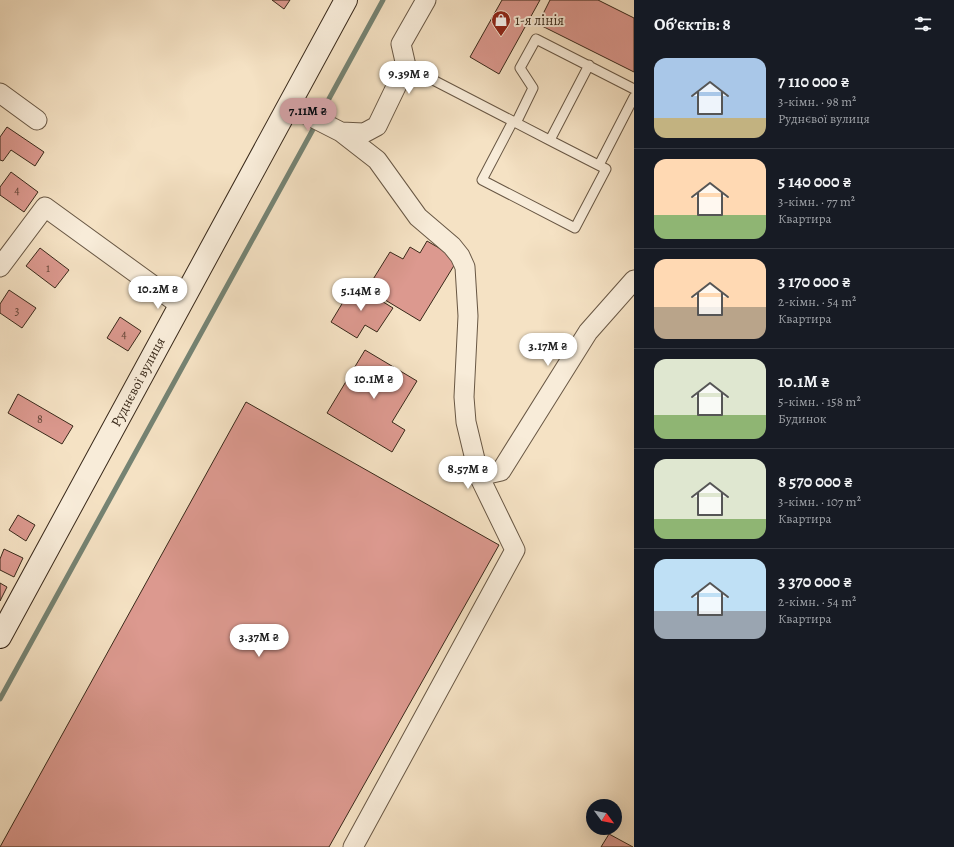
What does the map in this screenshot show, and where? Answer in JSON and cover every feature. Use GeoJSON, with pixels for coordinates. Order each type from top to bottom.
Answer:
{"type":"FeatureCollection","features":[{"type":"Feature","properties":{"kind":"street","name":"Руднєвої вулиця"},"geometry":{"type":"LineString","coordinates":[[0,637],[346,0]]}},
{"type":"Feature","properties":{"kind":"street"},"geometry":{"type":"LineString","coordinates":[[341,132],[364,133],[377,126],[406,66],[401,44],[426,0]]}},
{"type":"Feature","properties":{"kind":"street"},"geometry":{"type":"LineString","coordinates":[[0,93],[37,120]]}},
{"type":"Feature","properties":{"kind":"street"},"geometry":{"type":"LineString","coordinates":[[288,105],[341,132],[377,160],[418,217],[452,246],[460,256],[464,268],[468,316],[464,396],[466,422],[479,476],[515,550],[353,847]]}},
{"type":"Feature","properties":{"kind":"street"},"geometry":{"type":"LineString","coordinates":[[0,267],[45,208],[180,306]]}},
{"type":"Feature","properties":{"kind":"street"},"geometry":{"type":"LineString","coordinates":[[479,476],[501,471],[588,332],[634,280]]}},
{"type":"Feature","properties":{"kind":"lane"},"geometry":{"type":"LineString","coordinates":[[406,66],[514,122],[599,165],[606,169],[575,228],[482,180],[514,122],[533,88],[520,68],[536,38],[634,89]]}},
{"type":"Feature","properties":{"kind":"lane"},"geometry":{"type":"LineString","coordinates":[[550,140],[589,66]]}},
{"type":"Feature","properties":{"kind":"lane"},"geometry":{"type":"LineString","coordinates":[[599,165],[634,97]]}},
{"type":"Feature","properties":{"kind":"building"},"geometry":{"type":"Polygon","coordinates":[[[272,0],[290,0],[284,9],[272,0]]]}},
{"type":"Feature","properties":{"kind":"building","name":"1-я лінія"},"geometry":{"type":"Polygon","coordinates":[[[502,0],[540,0],[499,74],[470,57],[502,0]]]}},
{"type":"Feature","properties":{"kind":"building"},"geometry":{"type":"Polygon","coordinates":[[[550,0],[598,0],[634,18],[634,72],[538,24],[550,0]]]}},
{"type":"Feature","properties":{"kind":"building"},"geometry":{"type":"Polygon","coordinates":[[[7,127],[44,152],[35,166],[11,150],[3,161],[0,160],[0,137],[7,127]]]}},
{"type":"Feature","properties":{"kind":"building"},"geometry":{"type":"Polygon","coordinates":[[[11,172],[38,192],[24,212],[0,195],[0,187],[11,172]]]}},
{"type":"Feature","properties":{"kind":"building"},"geometry":{"type":"Polygon","coordinates":[[[427,241],[458,259],[420,321],[367,289],[390,252],[403,259],[410,247],[420,253],[427,241]]]}},
{"type":"Feature","properties":{"kind":"building"},"geometry":{"type":"Polygon","coordinates":[[[40,248],[69,270],[55,288],[26,266],[40,248]]]}},
{"type":"Feature","properties":{"kind":"building"},"geometry":{"type":"Polygon","coordinates":[[[354,284],[393,308],[377,332],[365,325],[357,338],[331,322],[354,284]]]}},
{"type":"Feature","properties":{"kind":"building"},"geometry":{"type":"Polygon","coordinates":[[[9,290],[36,308],[22,328],[0,313],[0,304],[9,290]]]}},
{"type":"Feature","properties":{"kind":"building"},"geometry":{"type":"Polygon","coordinates":[[[120,317],[141,331],[128,351],[107,338],[120,317]]]}},
{"type":"Feature","properties":{"kind":"building"},"geometry":{"type":"Polygon","coordinates":[[[365,350],[417,381],[392,422],[405,430],[392,452],[327,413],[365,350]]]}},
{"type":"Feature","properties":{"kind":"building"},"geometry":{"type":"Polygon","coordinates":[[[18,394],[73,426],[62,444],[8,413],[18,394]]]}},
{"type":"Feature","properties":{"kind":"building"},"geometry":{"type":"Polygon","coordinates":[[[246,402],[499,545],[329,847],[0,847],[246,402]]]}},
{"type":"Feature","properties":{"kind":"building"},"geometry":{"type":"Polygon","coordinates":[[[18,515],[35,525],[26,541],[9,530],[18,515]]]}},
{"type":"Feature","properties":{"kind":"building"},"geometry":{"type":"Polygon","coordinates":[[[4,549],[23,558],[14,577],[0,570],[0,559],[4,549]]]}},
{"type":"Feature","properties":{"kind":"building"},"geometry":{"type":"Polygon","coordinates":[[[0,583],[7,587],[0,601],[0,583]]]}},
{"type":"Feature","properties":{"kind":"building"},"geometry":{"type":"Polygon","coordinates":[[[608,835],[611,835],[633,847],[601,847],[608,835]]]}},
{"type":"Feature","properties":{"kind":"waterway"},"geometry":{"type":"LineString","coordinates":[[319,117],[383,0]]}},
{"type":"Feature","properties":{"kind":"waterway"},"geometry":{"type":"LineString","coordinates":[[0,699],[316,124]]}},
{"type":"Feature","properties":{"kind":"place","name":"1-я лінія"},"geometry":{"type":"Point","coordinates":[501,37]}}]}
